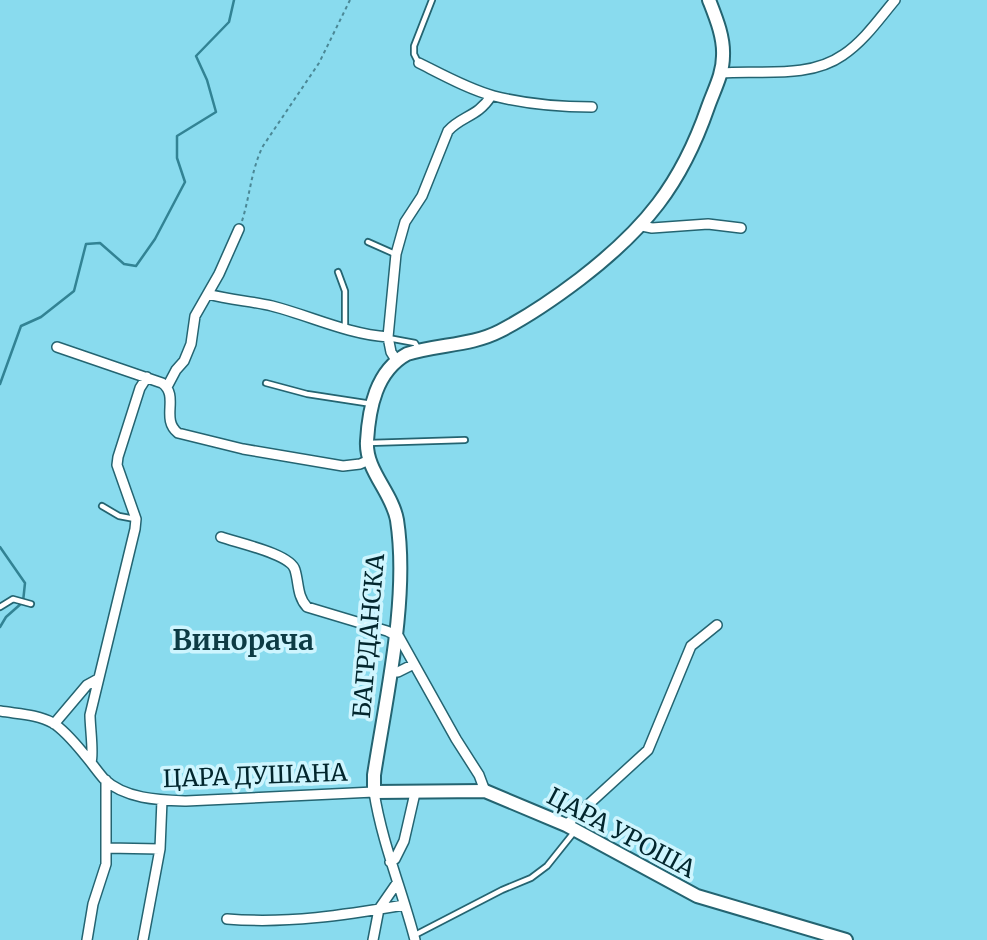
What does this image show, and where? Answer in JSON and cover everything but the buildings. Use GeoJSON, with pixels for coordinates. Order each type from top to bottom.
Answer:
{"type":"FeatureCollection","features":[{"type":"Feature","properties":{"kind":"street"},"geometry":{"type":"LineString","coordinates":[[491,96],[475,114],[448,131],[422,196],[405,222],[396,254],[388,337],[396,360],[419,350],[475,341],[500,331],[551,301],[612,254],[642,226],[678,175],[697,139],[721,73],[723,54],[720,27],[709,0]]}},
{"type":"Feature","properties":{"kind":"street"},"geometry":{"type":"LineString","coordinates":[[721,73],[800,70],[825,64],[843,55],[859,42],[895,0]]}},
{"type":"Feature","properties":{"kind":"street"},"geometry":{"type":"LineString","coordinates":[[419,63],[491,96],[546,105],[592,107]]}},
{"type":"Feature","properties":{"kind":"street"},"geometry":{"type":"LineString","coordinates":[[642,226],[652,228],[708,224],[741,228]]}},
{"type":"Feature","properties":{"kind":"street"},"geometry":{"type":"LineString","coordinates":[[167,387],[188,353],[195,316],[239,229]]}},
{"type":"Feature","properties":{"kind":"street"},"geometry":{"type":"LineString","coordinates":[[208,294],[274,307],[345,330],[388,337]]}},
{"type":"Feature","properties":{"kind":"street"},"geometry":{"type":"LineString","coordinates":[[58,347],[147,377],[167,387],[171,397],[168,421],[171,428],[178,433],[243,449],[343,466],[369,460]]}},
{"type":"Feature","properties":{"kind":"street","name":"БАГРДАНСКА"},"geometry":{"type":"LineString","coordinates":[[374,792],[374,775],[395,634],[400,568],[396,518],[390,500],[369,460],[367,443],[373,404],[387,369],[396,360]]}},
{"type":"Feature","properties":{"kind":"street"},"geometry":{"type":"LineString","coordinates":[[91,762],[90,715],[135,519],[117,465],[117,457],[140,388],[147,377]]}},
{"type":"Feature","properties":{"kind":"street"},"geometry":{"type":"LineString","coordinates":[[221,537],[282,556],[291,562],[295,568],[302,601],[307,607],[399,637],[479,775],[485,791]]}},
{"type":"Feature","properties":{"kind":"street"},"geometry":{"type":"LineString","coordinates":[[571,827],[648,750],[691,646],[716,625]]}},
{"type":"Feature","properties":{"kind":"street"},"geometry":{"type":"LineString","coordinates":[[390,672],[398,672],[414,664]]}},
{"type":"Feature","properties":{"kind":"street"},"geometry":{"type":"LineString","coordinates":[[54,724],[88,685],[98,678]]}},
{"type":"Feature","properties":{"kind":"street","name":"ЦАРА ДУШАНА"},"geometry":{"type":"LineString","coordinates":[[0,711],[40,717],[54,724],[106,780],[125,792],[162,800],[374,792]]}},
{"type":"Feature","properties":{"kind":"street"},"geometry":{"type":"LineString","coordinates":[[87,940],[93,904],[106,864],[106,780]]}},
{"type":"Feature","properties":{"kind":"street","name":"ЦАРА УРОША"},"geometry":{"type":"LineString","coordinates":[[374,792],[485,791],[571,827],[697,896],[846,940]]}},
{"type":"Feature","properties":{"kind":"street"},"geometry":{"type":"LineString","coordinates":[[374,792],[378,819],[390,862],[415,938]]}},
{"type":"Feature","properties":{"kind":"street"},"geometry":{"type":"LineString","coordinates":[[390,862],[396,859],[404,841],[415,793]]}},
{"type":"Feature","properties":{"kind":"street"},"geometry":{"type":"LineString","coordinates":[[143,940],[160,849],[162,800]]}},
{"type":"Feature","properties":{"kind":"street"},"geometry":{"type":"LineString","coordinates":[[107,848],[160,849]]}},
{"type":"Feature","properties":{"kind":"street"},"geometry":{"type":"LineString","coordinates":[[373,940],[379,909],[397,883]]}},
{"type":"Feature","properties":{"kind":"street"},"geometry":{"type":"LineString","coordinates":[[227,919],[293,921],[404,905]]}},
{"type":"Feature","properties":{"kind":"lane"},"geometry":{"type":"LineString","coordinates":[[419,63],[414,47],[432,0]]}},
{"type":"Feature","properties":{"kind":"lane"},"geometry":{"type":"LineString","coordinates":[[368,242],[396,254]]}},
{"type":"Feature","properties":{"kind":"lane"},"geometry":{"type":"LineString","coordinates":[[338,272],[345,291],[345,330]]}},
{"type":"Feature","properties":{"kind":"lane"},"geometry":{"type":"LineString","coordinates":[[388,337],[415,343],[419,350]]}},
{"type":"Feature","properties":{"kind":"lane"},"geometry":{"type":"LineString","coordinates":[[266,383],[307,394],[373,404]]}},
{"type":"Feature","properties":{"kind":"lane"},"geometry":{"type":"LineString","coordinates":[[367,443],[466,440]]}},
{"type":"Feature","properties":{"kind":"lane"},"geometry":{"type":"LineString","coordinates":[[102,506],[119,516],[135,519]]}},
{"type":"Feature","properties":{"kind":"lane"},"geometry":{"type":"LineString","coordinates":[[0,607],[13,599],[26,602]]}},
{"type":"Feature","properties":{"kind":"lane"},"geometry":{"type":"LineString","coordinates":[[415,938],[502,890],[531,878],[547,866],[569,841],[571,827]]}},
{"type":"Feature","properties":{"kind":"path"},"geometry":{"type":"LineString","coordinates":[[239,229],[250,196],[256,161],[263,146],[319,63],[350,0]]}},
{"type":"Feature","properties":{"kind":"waterway"},"geometry":{"type":"LineString","coordinates":[[0,384],[21,326],[41,317],[74,291],[86,244],[100,243],[124,264],[136,266],[155,239],[185,182],[177,158],[177,136],[216,112],[207,80],[196,56],[229,22],[234,0]]}},
{"type":"Feature","properties":{"kind":"waterway"},"geometry":{"type":"LineString","coordinates":[[0,547],[25,583],[23,602],[6,617],[0,627]]}},
{"type":"Feature","properties":{"kind":"district","name":"Винорача"},"geometry":{"type":"Point","coordinates":[243,640]}}]}
